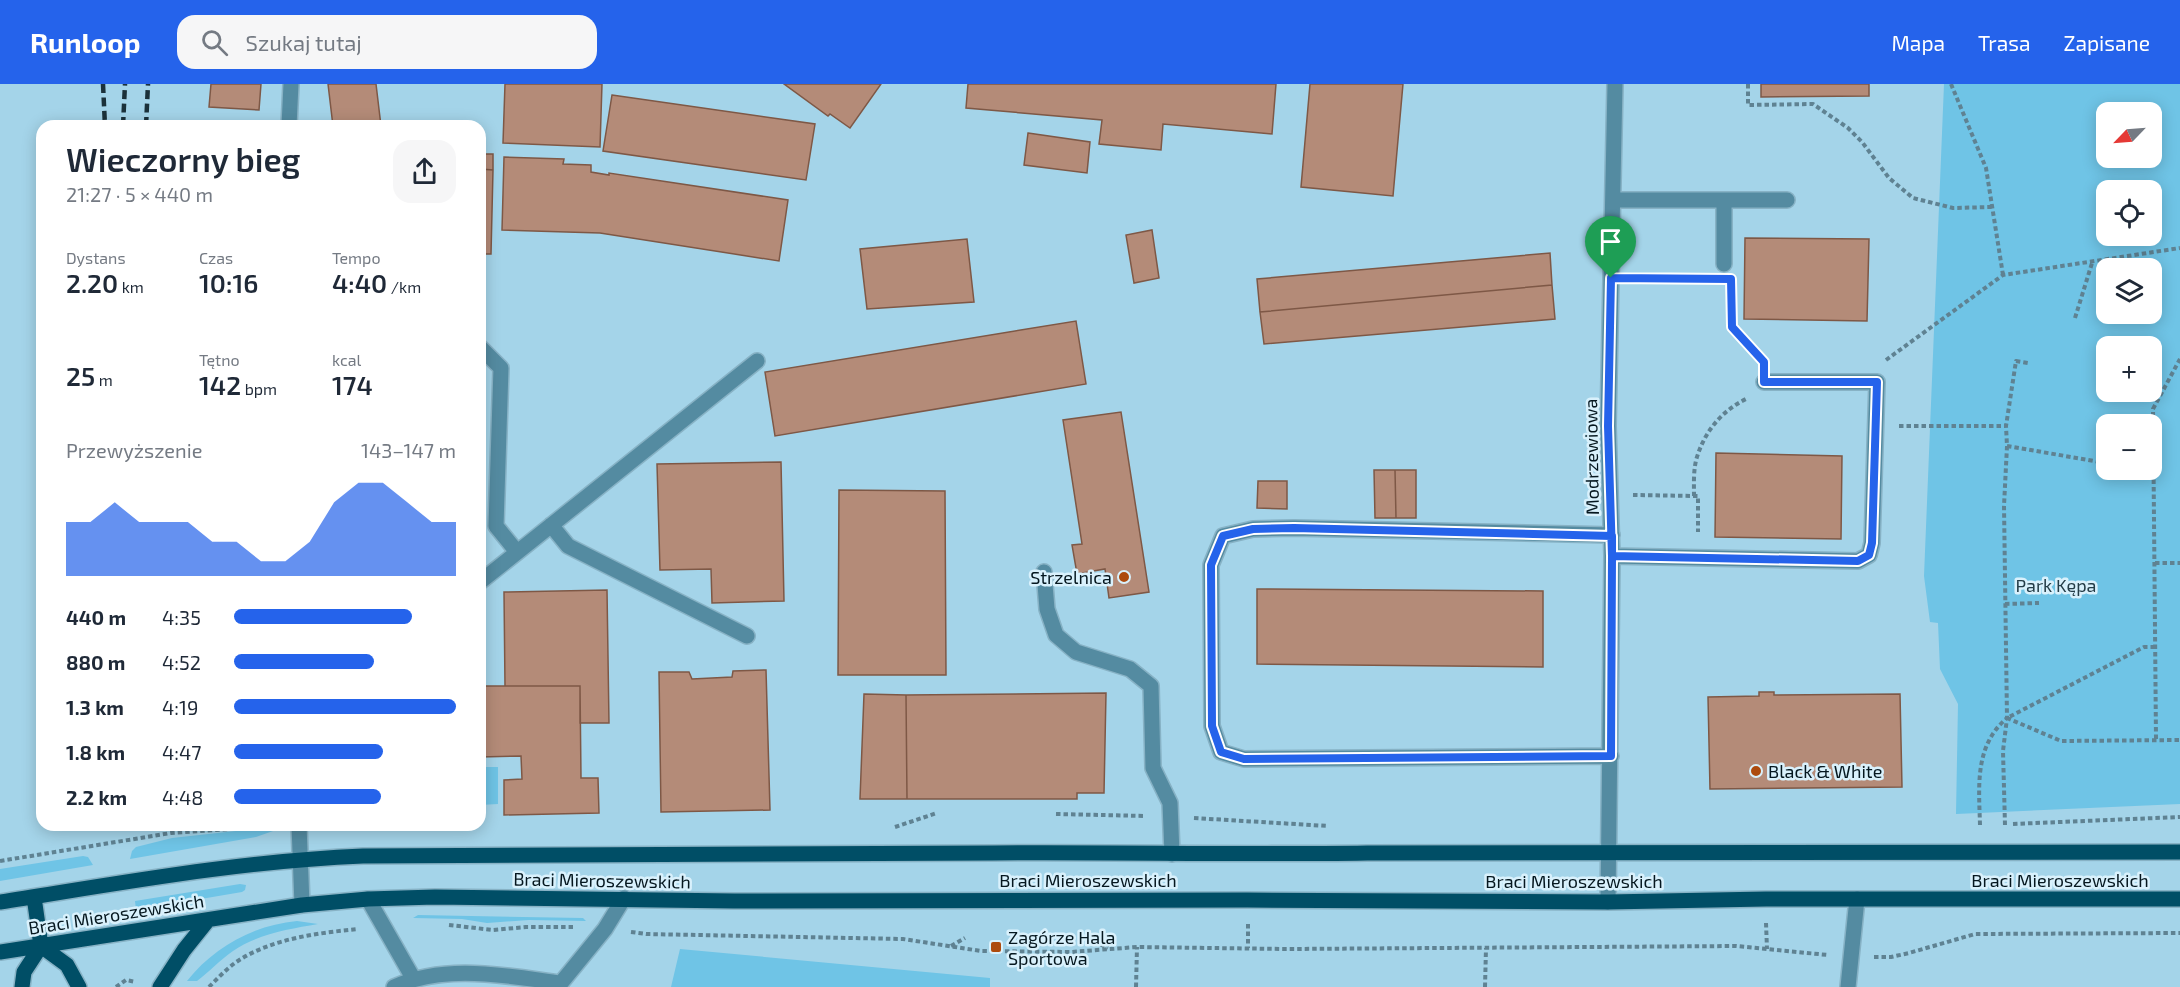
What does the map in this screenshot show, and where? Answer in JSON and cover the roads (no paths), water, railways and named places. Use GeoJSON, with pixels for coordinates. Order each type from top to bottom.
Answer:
{"type":"FeatureCollection","features":[{"type":"Feature","properties":{"kind":"main road","name":"Braci Mieroszewskich"},"geometry":{"type":"LineString","coordinates":[[0,902],[200,870],[300,859],[363,856],[2180,852]]}},
{"type":"Feature","properties":{"kind":"main road"},"geometry":{"type":"LineString","coordinates":[[21,987],[24,972],[41,946],[33,897]]}},
{"type":"Feature","properties":{"kind":"main road","name":"Braci Mieroszewskich"},"geometry":{"type":"LineString","coordinates":[[0,952],[302,905],[368,899],[1608,902],[1857,898],[2180,899]]}},
{"type":"Feature","properties":{"kind":"main road"},"geometry":{"type":"LineString","coordinates":[[160,987],[184,950],[208,920]]}},
{"type":"Feature","properties":{"kind":"main road"},"geometry":{"type":"LineString","coordinates":[[41,946],[67,965],[79,987]]}},
{"type":"Feature","properties":{"kind":"street"},"geometry":{"type":"LineString","coordinates":[[290,120],[291,84]]}},
{"type":"Feature","properties":{"kind":"street","name":"Modrzewiowa"},"geometry":{"type":"LineString","coordinates":[[1608,902],[1612,536],[1608,426],[1615,84]]}},
{"type":"Feature","properties":{"kind":"street"},"geometry":{"type":"LineString","coordinates":[[1613,200],[1787,200]]}},
{"type":"Feature","properties":{"kind":"street"},"geometry":{"type":"LineString","coordinates":[[1724,200],[1724,264]]}},
{"type":"Feature","properties":{"kind":"street"},"geometry":{"type":"LineString","coordinates":[[486,353],[501,368],[496,526],[518,552]]}},
{"type":"Feature","properties":{"kind":"street"},"geometry":{"type":"LineString","coordinates":[[486,577],[757,361]]}},
{"type":"Feature","properties":{"kind":"street"},"geometry":{"type":"LineString","coordinates":[[1612,556],[1858,561],[1869,555],[1872,543],[1877,382],[1764,382]]}},
{"type":"Feature","properties":{"kind":"street"},"geometry":{"type":"LineString","coordinates":[[551,525],[568,546],[747,636]]}},
{"type":"Feature","properties":{"kind":"street"},"geometry":{"type":"LineString","coordinates":[[1611,756],[1244,759],[1221,752],[1212,726],[1211,565],[1223,536],[1253,529],[1612,536]]}},
{"type":"Feature","properties":{"kind":"street"},"geometry":{"type":"LineString","coordinates":[[1044,572],[1047,609],[1056,635],[1076,652],[1130,669],[1150,686],[1153,768],[1170,803],[1172,854]]}},
{"type":"Feature","properties":{"kind":"street"},"geometry":{"type":"LineString","coordinates":[[300,831],[302,905]]}},
{"type":"Feature","properties":{"kind":"street"},"geometry":{"type":"LineString","coordinates":[[394,987],[413,978],[463,973],[561,983],[605,930],[624,898]]}},
{"type":"Feature","properties":{"kind":"street"},"geometry":{"type":"LineString","coordinates":[[1848,987],[1857,898]]}},
{"type":"Feature","properties":{"kind":"street"},"geometry":{"type":"LineString","coordinates":[[368,899],[413,978]]}},
{"type":"Feature","properties":{"kind":"railway"},"geometry":{"type":"LineString","coordinates":[[103,84],[105,120]]}},
{"type":"Feature","properties":{"kind":"railway"},"geometry":{"type":"LineString","coordinates":[[123,120],[125,84]]}},
{"type":"Feature","properties":{"kind":"railway"},"geometry":{"type":"LineString","coordinates":[[146,120],[148,84]]}},
{"type":"Feature","properties":{"kind":"place","name":"Strzelnica"},"geometry":{"type":"Point","coordinates":[1124,577]}},
{"type":"Feature","properties":{"kind":"place","name":"Black & White"},"geometry":{"type":"Point","coordinates":[1756,771]}},
{"type":"Feature","properties":{"kind":"place","name":"Zagórze Hala Sportowa"},"geometry":{"type":"Point","coordinates":[996,947]}},
{"type":"Feature","properties":{"kind":"park label","name":"Park Kępa"},"geometry":{"type":"Point","coordinates":[2056,585]}}]}
